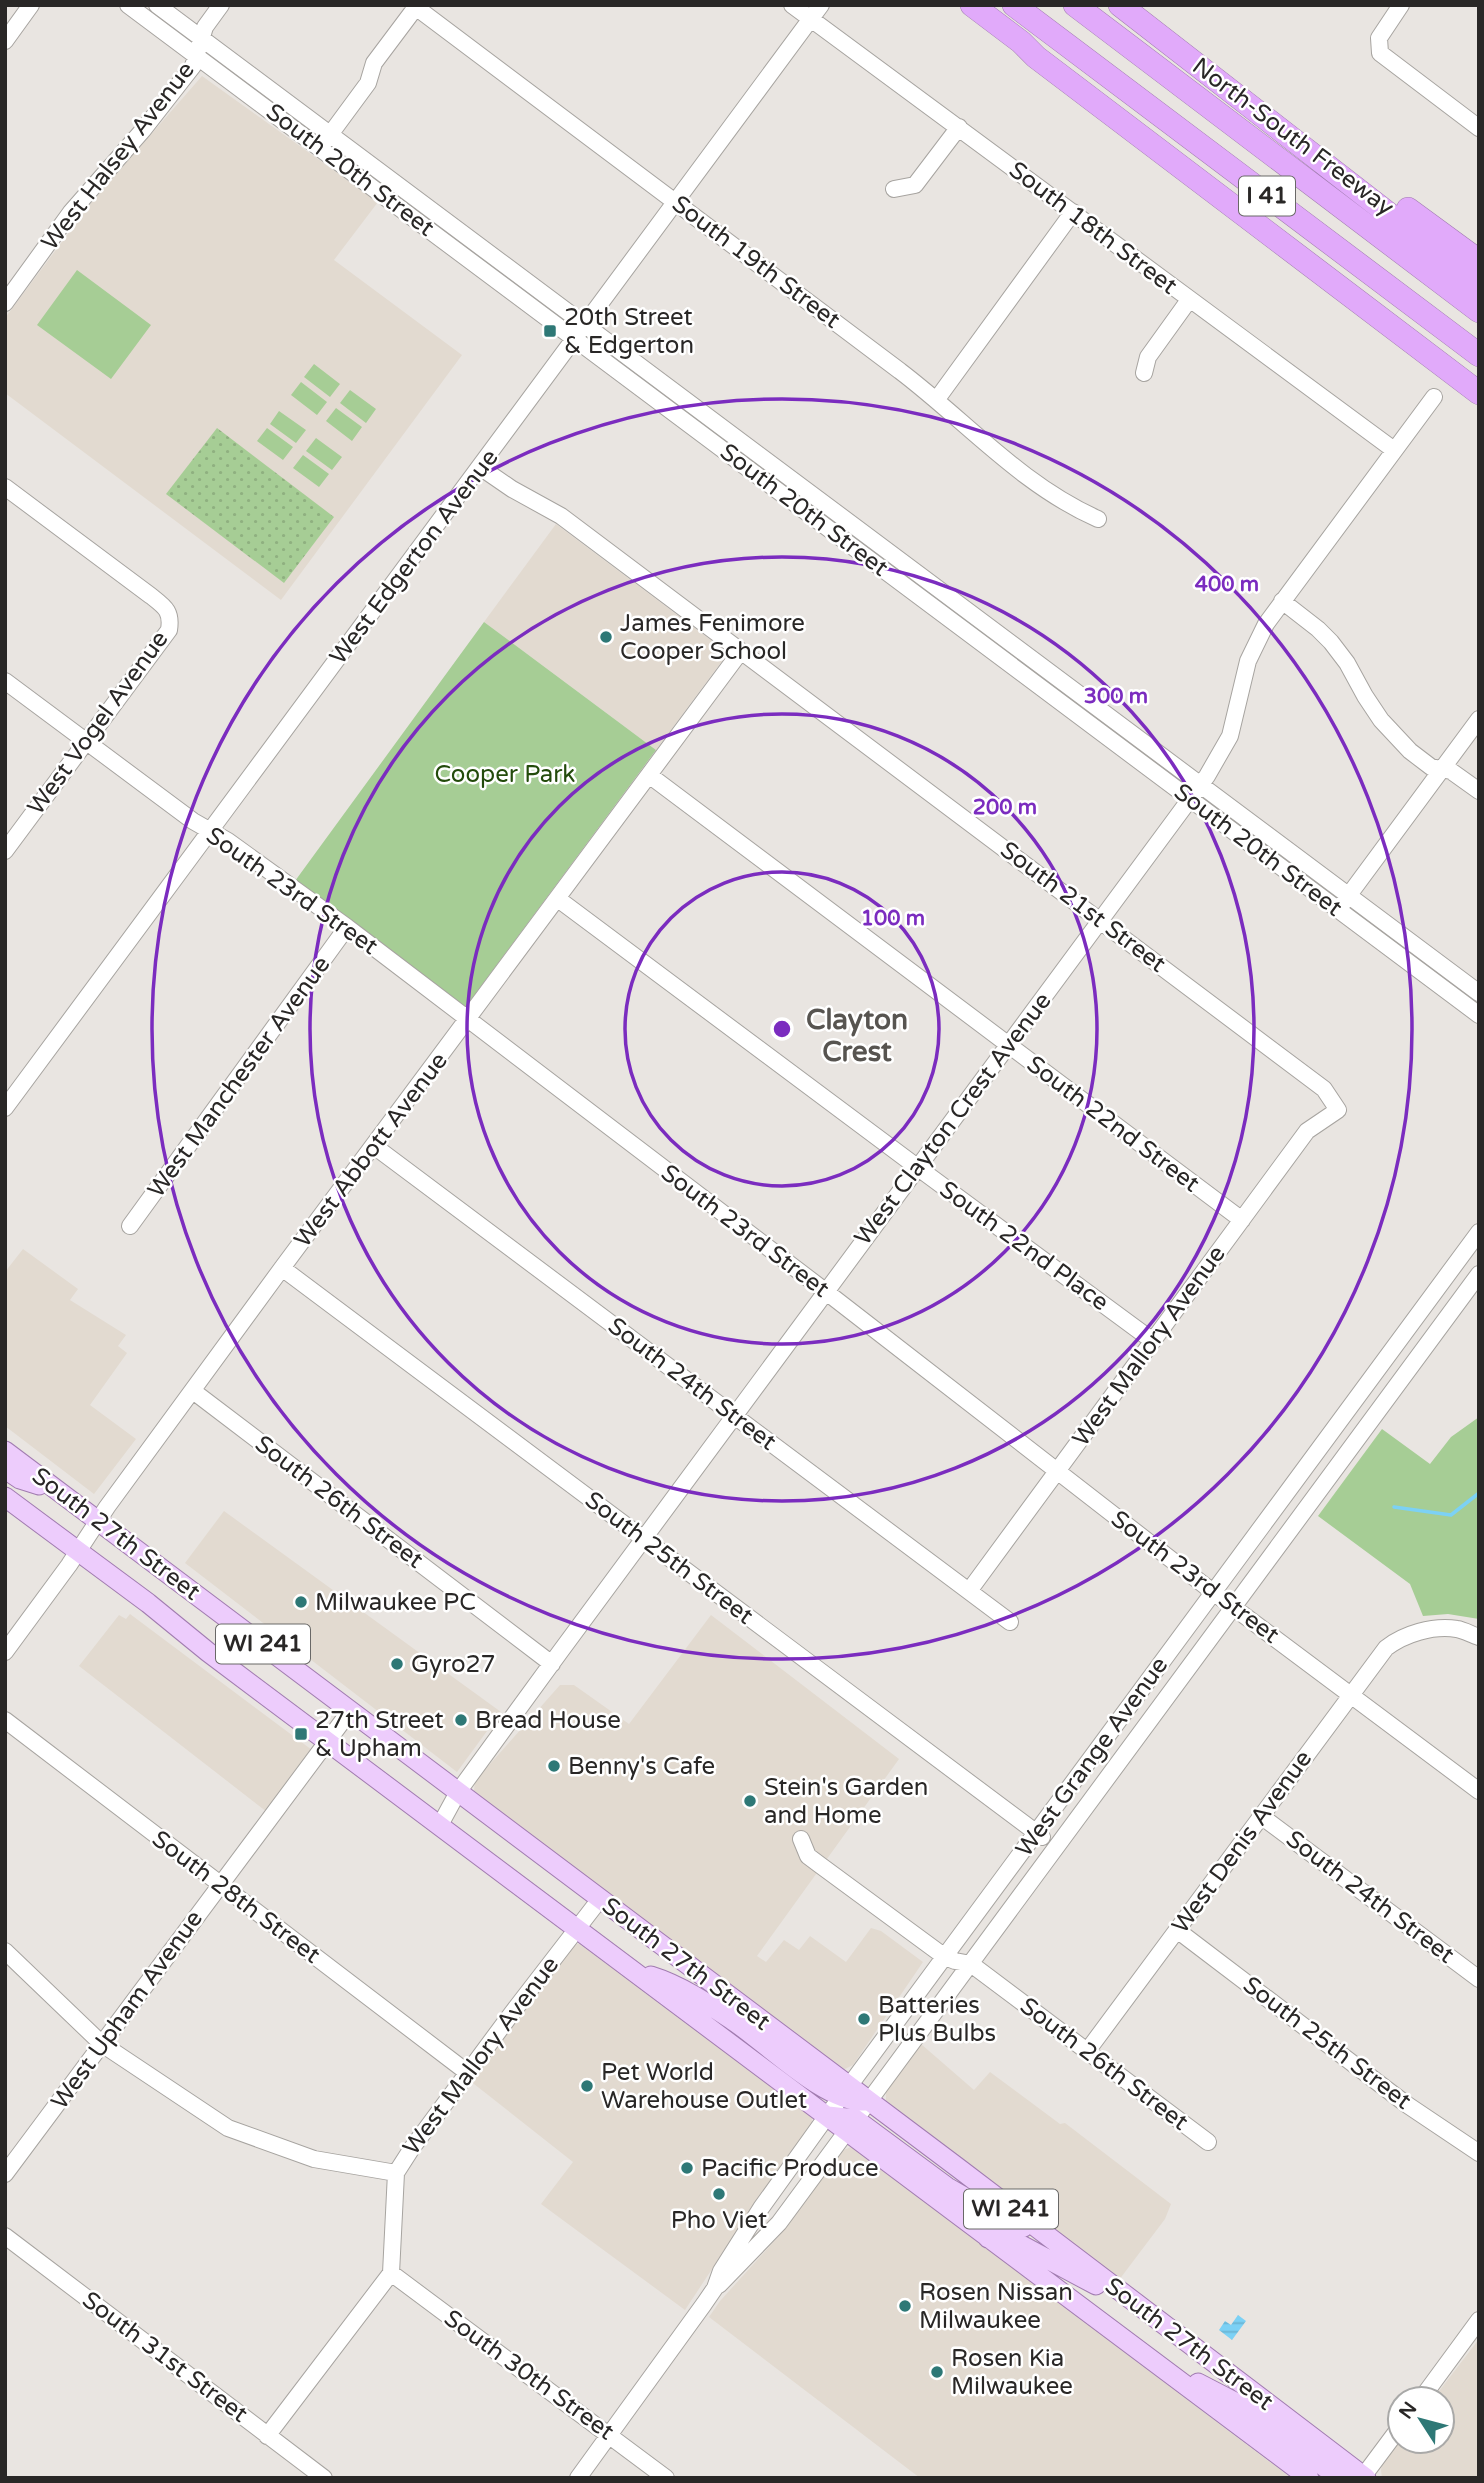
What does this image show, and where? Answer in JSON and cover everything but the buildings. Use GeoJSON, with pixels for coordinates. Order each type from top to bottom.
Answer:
{"type":"FeatureCollection","features":[{"type":"Feature","properties":{"kind":"highway"},"geometry":{"type":"LineString","coordinates":[[958,5],[1021,50],[1037,57]]}},
{"type":"Feature","properties":{"kind":"highway"},"geometry":{"type":"LineString","coordinates":[[972,5],[1479,393]]}},
{"type":"Feature","properties":{"kind":"highway","name":"I 41"},"geometry":{"type":"LineString","coordinates":[[1014,5],[1479,355]]}},
{"type":"Feature","properties":{"kind":"highway","name":"North-South Freeway"},"geometry":{"type":"LineString","coordinates":[[1075,5],[1479,311]]}},
{"type":"Feature","properties":{"kind":"highway","name":"I 41"},"geometry":{"type":"LineString","coordinates":[[1120,5],[1479,284]]}},
{"type":"Feature","properties":{"kind":"highway"},"geometry":{"type":"LineString","coordinates":[[1229,88],[1337,158],[1479,261]]}},
{"type":"Feature","properties":{"kind":"main road","name":"South 27th Street"},"geometry":{"type":"LineString","coordinates":[[5,1451],[600,1899],[844,2092],[868,2101],[1363,2477]]}},
{"type":"Feature","properties":{"kind":"main road"},"geometry":{"type":"LineString","coordinates":[[5,1469],[20,1479],[60,1493]]}},
{"type":"Feature","properties":{"kind":"main road","name":"South 27th Street"},"geometry":{"type":"LineString","coordinates":[[5,1497],[827,2116]]}},
{"type":"Feature","properties":{"kind":"main road"},"geometry":{"type":"LineString","coordinates":[[632,1969],[669,1982],[733,2020],[828,2091],[844,2092]]}},
{"type":"Feature","properties":{"kind":"main road"},"geometry":{"type":"LineString","coordinates":[[827,2116],[851,2125],[947,2188],[1004,2220],[1042,2233]]}},
{"type":"Feature","properties":{"kind":"main road","name":"South 27th Street"},"geometry":{"type":"LineString","coordinates":[[851,2125],[988,2238],[1309,2478]]}},
{"type":"Feature","properties":{"kind":"main road"},"geometry":{"type":"LineString","coordinates":[[988,2238],[999,2236],[1012,2240],[1094,2285],[1121,2292]]}},
{"type":"Feature","properties":{"kind":"main road"},"geometry":{"type":"LineString","coordinates":[[1150,2359],[1250,2410],[1339,2478]]}},
{"type":"Feature","properties":{"kind":"street"},"geometry":{"type":"LineString","coordinates":[[5,41],[32,5]]}},
{"type":"Feature","properties":{"kind":"street","name":"South 20th Street"},"geometry":{"type":"LineString","coordinates":[[128,5],[1479,1015]]}},
{"type":"Feature","properties":{"kind":"street","name":"South 20th Street"},"geometry":{"type":"LineString","coordinates":[[157,5],[1479,993]]}},
{"type":"Feature","properties":{"kind":"street","name":"West Halsey Avenue"},"geometry":{"type":"LineString","coordinates":[[5,303],[71,212],[155,115],[193,66],[205,27],[221,5]]}},
{"type":"Feature","properties":{"kind":"street","name":"South 18th Street"},"geometry":{"type":"LineString","coordinates":[[792,5],[816,12],[959,127],[1394,450]]}},
{"type":"Feature","properties":{"kind":"street"},"geometry":{"type":"LineString","coordinates":[[1401,5],[1378,42],[1378,49],[1383,57],[1479,128]]}},
{"type":"Feature","properties":{"kind":"street"},"geometry":{"type":"LineString","coordinates":[[320,148],[368,83],[374,63],[415,6]]}},
{"type":"Feature","properties":{"kind":"street","name":"South 19th Street"},"geometry":{"type":"LineString","coordinates":[[415,6],[937,399],[1019,472],[1069,506],[1098,519]]}},
{"type":"Feature","properties":{"kind":"street","name":"West Edgerton Avenue"},"geometry":{"type":"LineString","coordinates":[[5,1108],[816,12]]}},
{"type":"Feature","properties":{"kind":"street"},"geometry":{"type":"LineString","coordinates":[[894,189],[915,184],[959,127]]}},
{"type":"Feature","properties":{"kind":"street"},"geometry":{"type":"LineString","coordinates":[[937,399],[1073,212]]}},
{"type":"Feature","properties":{"kind":"street"},"geometry":{"type":"LineString","coordinates":[[1144,373],[1148,357],[1189,300]]}},
{"type":"Feature","properties":{"kind":"street","name":"West Clayton Crest Avenue"},"geometry":{"type":"LineString","coordinates":[[440,1825],[458,1792],[1201,785],[1219,759],[1230,736],[1248,661],[1256,642],[1282,601],[1434,397]]}},
{"type":"Feature","properties":{"kind":"street","name":"South 21st Street"},"geometry":{"type":"LineString","coordinates":[[480,467],[512,489],[561,516],[1100,919],[1324,1088],[1338,1110]]}},
{"type":"Feature","properties":{"kind":"street","name":"West Vogel Avenue"},"geometry":{"type":"LineString","coordinates":[[5,487],[151,596],[166,608],[171,618],[169,630],[5,851]]}},
{"type":"Feature","properties":{"kind":"street"},"geometry":{"type":"LineString","coordinates":[[1282,601],[1331,642],[1347,663],[1365,696],[1395,735],[1431,767],[1451,771],[1479,792]]}},
{"type":"Feature","properties":{"kind":"street","name":"West Abbott Avenue"},"geometry":{"type":"LineString","coordinates":[[5,1652],[282,1268],[741,651]]}},
{"type":"Feature","properties":{"kind":"street","name":"South 23rd Street"},"geometry":{"type":"LineString","coordinates":[[5,681],[210,832],[228,841],[347,928],[1349,1696],[1479,1791]]}},
{"type":"Feature","properties":{"kind":"street"},"geometry":{"type":"LineString","coordinates":[[1338,910],[1479,719]]}},
{"type":"Feature","properties":{"kind":"street","name":"South 22nd Street"},"geometry":{"type":"LineString","coordinates":[[649,775],[1242,1220]]}},
{"type":"Feature","properties":{"kind":"street","name":"South 22nd Place"},"geometry":{"type":"LineString","coordinates":[[558,899],[1153,1341]]}},
{"type":"Feature","properties":{"kind":"street","name":"West Manchester Avenue"},"geometry":{"type":"LineString","coordinates":[[130,1226],[347,928]]}},
{"type":"Feature","properties":{"kind":"street","name":"West Mallory Avenue"},"geometry":{"type":"LineString","coordinates":[[969,1591],[1307,1132],[1338,1110]]}},
{"type":"Feature","properties":{"kind":"street","name":"South 24th Street"},"geometry":{"type":"LineString","coordinates":[[374,1146],[1010,1622]]}},
{"type":"Feature","properties":{"kind":"street","name":"West Grange Avenue"},"geometry":{"type":"LineString","coordinates":[[578,2478],[715,2288],[722,2271],[761,2208],[844,2092],[1479,1232]]}},
{"type":"Feature","properties":{"kind":"street","name":"South 25th Street"},"geometry":{"type":"LineString","coordinates":[[282,1268],[1056,1848]]}},
{"type":"Feature","properties":{"kind":"street","name":"West Grange Avenue"},"geometry":{"type":"LineString","coordinates":[[715,2288],[730,2276],[779,2223],[1479,1274]]}},
{"type":"Feature","properties":{"kind":"street"},"geometry":{"type":"LineString","coordinates":[[1399,1339],[1419,1354]]}},
{"type":"Feature","properties":{"kind":"street","name":"South 26th Street"},"geometry":{"type":"LineString","coordinates":[[193,1391],[552,1664]]}},
{"type":"Feature","properties":{"kind":"street"},"geometry":{"type":"LineString","coordinates":[[1252,1539],[1271,1554]]}},
{"type":"Feature","properties":{"kind":"street","name":"West Denis Avenue"},"geometry":{"type":"LineString","coordinates":[[1088,2050],[1385,1648],[1400,1637],[1427,1630],[1457,1629],[1479,1637]]}},
{"type":"Feature","properties":{"kind":"street"},"geometry":{"type":"LineString","coordinates":[[1171,1650],[1189,1665]]}},
{"type":"Feature","properties":{"kind":"street","name":"West Upham Avenue"},"geometry":{"type":"LineString","coordinates":[[5,2174],[350,1711]]}},
{"type":"Feature","properties":{"kind":"street","name":"South 28th Street"},"geometry":{"type":"LineString","coordinates":[[5,1720],[468,2073]]}},
{"type":"Feature","properties":{"kind":"street","name":"South 24th Street"},"geometry":{"type":"LineString","coordinates":[[1261,1816],[1479,1979]]}},
{"type":"Feature","properties":{"kind":"street","name":"South 26th Street"},"geometry":{"type":"LineString","coordinates":[[801,1839],[808,1856],[945,1956],[971,1964],[1208,2142]]}},
{"type":"Feature","properties":{"kind":"street","name":"West Mallory Avenue"},"geometry":{"type":"LineString","coordinates":[[391,2273],[396,2173],[600,1899]]}},
{"type":"Feature","properties":{"kind":"street","name":"South 25th Street"},"geometry":{"type":"LineString","coordinates":[[1177,1930],[1406,2104],[1479,2153]]}},
{"type":"Feature","properties":{"kind":"street"},"geometry":{"type":"LineString","coordinates":[[5,1951],[103,2044],[228,2128],[314,2160],[396,2173]]}},
{"type":"Feature","properties":{"kind":"street"},"geometry":{"type":"LineString","coordinates":[[890,2029],[911,2045]]}},
{"type":"Feature","properties":{"kind":"street"},"geometry":{"type":"LineString","coordinates":[[761,2208],[779,2223]]}},
{"type":"Feature","properties":{"kind":"street","name":"South 31st Street"},"geometry":{"type":"LineString","coordinates":[[5,2236],[324,2478]]}},
{"type":"Feature","properties":{"kind":"street"},"geometry":{"type":"LineString","coordinates":[[267,2436],[391,2273]]}},
{"type":"Feature","properties":{"kind":"street","name":"South 30th Street"},"geometry":{"type":"LineString","coordinates":[[391,2273],[666,2478]]}},
{"type":"Feature","properties":{"kind":"street"},"geometry":{"type":"LineString","coordinates":[[1431,2385],[1479,2320]]}},
{"type":"Feature","properties":{"kind":"street"},"geometry":{"type":"LineString","coordinates":[[1363,2477],[1386,2446]]}},
{"type":"Feature","properties":{"kind":"shaded area"},"geometry":{"type":"Polygon","coordinates":[[[202,76],[378,202],[334,260],[462,355],[281,600],[5,393],[5,318],[91,203],[202,76]]]}},
{"type":"Feature","properties":{"kind":"shaded area","name":"James Fenimore Cooper School"},"geometry":{"type":"Polygon","coordinates":[[[556,524],[728,653],[656,750],[484,622],[556,524]]]}},
{"type":"Feature","properties":{"kind":"shaded area"},"geometry":{"type":"Polygon","coordinates":[[[23,1249],[78,1289],[70,1300],[126,1335],[118,1346],[127,1353],[90,1405],[136,1439],[94,1494],[5,1426],[5,1272],[23,1249]]]}},
{"type":"Feature","properties":{"kind":"shaded area"},"geometry":{"type":"Polygon","coordinates":[[[224,1511],[501,1712],[457,1772],[185,1563],[224,1511]]]}},
{"type":"Feature","properties":{"kind":"shaded area"},"geometry":{"type":"Polygon","coordinates":[[[130,1614],[312,1750],[267,1812],[79,1666],[119,1615],[126,1619],[130,1614]]]}},
{"type":"Feature","properties":{"kind":"shaded area"},"geometry":{"type":"Polygon","coordinates":[[[711,1615],[899,1759],[757,1956],[766,1962],[784,1940],[799,1950],[810,1936],[846,1962],[871,1928],[881,1931],[923,1962],[853,2065],[845,2069],[477,1796],[474,1791],[475,1781],[560,1685],[574,1685],[629,1724],[711,1615]]]}},
{"type":"Feature","properties":{"kind":"shaded area"},"geometry":{"type":"Polygon","coordinates":[[[577,1944],[582,1944],[812,2117],[812,2126],[747,2216],[685,2310],[541,2204],[573,2162],[469,2080],[577,1944]]]}},
{"type":"Feature","properties":{"kind":"shaded area"},"geometry":{"type":"Polygon","coordinates":[[[921,2044],[974,2090],[990,2072],[1060,2124],[1065,2123],[1171,2204],[1165,2219],[1119,2280],[886,2103],[886,2091],[921,2044]]]}},
{"type":"Feature","properties":{"kind":"shaded area"},"geometry":{"type":"Polygon","coordinates":[[[851,2147],[1291,2478],[920,2478],[709,2317],[720,2301],[778,2237],[841,2151],[851,2147]]]}},
{"type":"Feature","properties":{"kind":"shaded area"},"geometry":{"type":"Polygon","coordinates":[[[1479,2339],[1479,2478],[1382,2478],[1382,2464],[1389,2455],[1456,2455],[1456,2385],[1444,2385],[1479,2339]]]}},
{"type":"Feature","properties":{"kind":"green space"},"geometry":{"type":"Polygon","coordinates":[[[77,270],[151,325],[111,379],[37,325],[77,270]]]}},
{"type":"Feature","properties":{"kind":"green space"},"geometry":{"type":"Polygon","coordinates":[[[314,364],[340,384],[330,397],[304,377],[314,364]]]}},
{"type":"Feature","properties":{"kind":"green space"},"geometry":{"type":"Polygon","coordinates":[[[301,382],[327,402],[317,415],[291,395],[301,382]]]}},
{"type":"Feature","properties":{"kind":"green space"},"geometry":{"type":"Polygon","coordinates":[[[350,390],[376,409],[366,423],[340,403],[350,390]]]}},
{"type":"Feature","properties":{"kind":"green space"},"geometry":{"type":"Polygon","coordinates":[[[336,408],[362,427],[352,441],[326,421],[336,408]]]}},
{"type":"Feature","properties":{"kind":"green space"},"geometry":{"type":"Polygon","coordinates":[[[279,411],[306,430],[296,443],[270,424],[279,411]]]}},
{"type":"Feature","properties":{"kind":"green space"},"geometry":{"type":"Polygon","coordinates":[[[217,428],[334,517],[284,583],[166,494],[217,428]]]}},
{"type":"Feature","properties":{"kind":"green space"},"geometry":{"type":"Polygon","coordinates":[[[267,428],[293,447],[283,460],[257,441],[267,428]]]}},
{"type":"Feature","properties":{"kind":"green space"},"geometry":{"type":"Polygon","coordinates":[[[316,438],[342,457],[332,470],[306,451],[316,438]]]}},
{"type":"Feature","properties":{"kind":"green space"},"geometry":{"type":"Polygon","coordinates":[[[303,455],[329,474],[319,487],[293,468],[303,455]]]}},
{"type":"Feature","properties":{"kind":"green space","name":"Cooper Park"},"geometry":{"type":"Polygon","coordinates":[[[484,622],[656,750],[464,1009],[295,881],[484,622]]]}},
{"type":"Feature","properties":{"kind":"green space"},"geometry":{"type":"Polygon","coordinates":[[[1479,1417],[1479,1619],[1448,1614],[1423,1616],[1410,1584],[1318,1516],[1382,1429],[1430,1464],[1451,1437],[1479,1417]]]}},
{"type":"Feature","properties":{"kind":"water"},"geometry":{"type":"Polygon","coordinates":[[[1238,2315],[1246,2321],[1232,2340],[1219,2330],[1225,2321],[1231,2325],[1238,2315]]]}},
{"type":"Feature","properties":{"kind":"waterway"},"geometry":{"type":"LineString","coordinates":[[1394,1507],[1451,1515],[1479,1493]]}},
{"type":"Feature","properties":{"kind":"place","name":"20th Street & Edgerton"},"geometry":{"type":"Point","coordinates":[550,331]}},
{"type":"Feature","properties":{"kind":"place","name":"James Fenimore Cooper School"},"geometry":{"type":"Point","coordinates":[606,637]}},
{"type":"Feature","properties":{"kind":"place","name":"Milwaukee PC"},"geometry":{"type":"Point","coordinates":[301,1602]}},
{"type":"Feature","properties":{"kind":"place","name":"Gyro27"},"geometry":{"type":"Point","coordinates":[397,1664]}},
{"type":"Feature","properties":{"kind":"place","name":"Bread House"},"geometry":{"type":"Point","coordinates":[461,1720]}},
{"type":"Feature","properties":{"kind":"place","name":"27th Street & Upham"},"geometry":{"type":"Point","coordinates":[301,1734]}},
{"type":"Feature","properties":{"kind":"place","name":"Benny's Cafe"},"geometry":{"type":"Point","coordinates":[554,1766]}},
{"type":"Feature","properties":{"kind":"place","name":"Stein's Garden and Home"},"geometry":{"type":"Point","coordinates":[750,1801]}},
{"type":"Feature","properties":{"kind":"place","name":"Batteries Plus Bulbs"},"geometry":{"type":"Point","coordinates":[864,2019]}},
{"type":"Feature","properties":{"kind":"place","name":"Pet World Warehouse Outlet"},"geometry":{"type":"Point","coordinates":[587,2086]}},
{"type":"Feature","properties":{"kind":"place","name":"Pacific Produce"},"geometry":{"type":"Point","coordinates":[687,2168]}},
{"type":"Feature","properties":{"kind":"place","name":"Pho Viet"},"geometry":{"type":"Point","coordinates":[719,2194]}},
{"type":"Feature","properties":{"kind":"place","name":"Rosen Nissan Milwaukee"},"geometry":{"type":"Point","coordinates":[905,2306]}},
{"type":"Feature","properties":{"kind":"place","name":"Rosen Kia Milwaukee"},"geometry":{"type":"Point","coordinates":[937,2372]}},
{"type":"Feature","properties":{"kind":"district","name":"Clayton Crest"},"geometry":{"type":"Point","coordinates":[857,1036]}}]}
